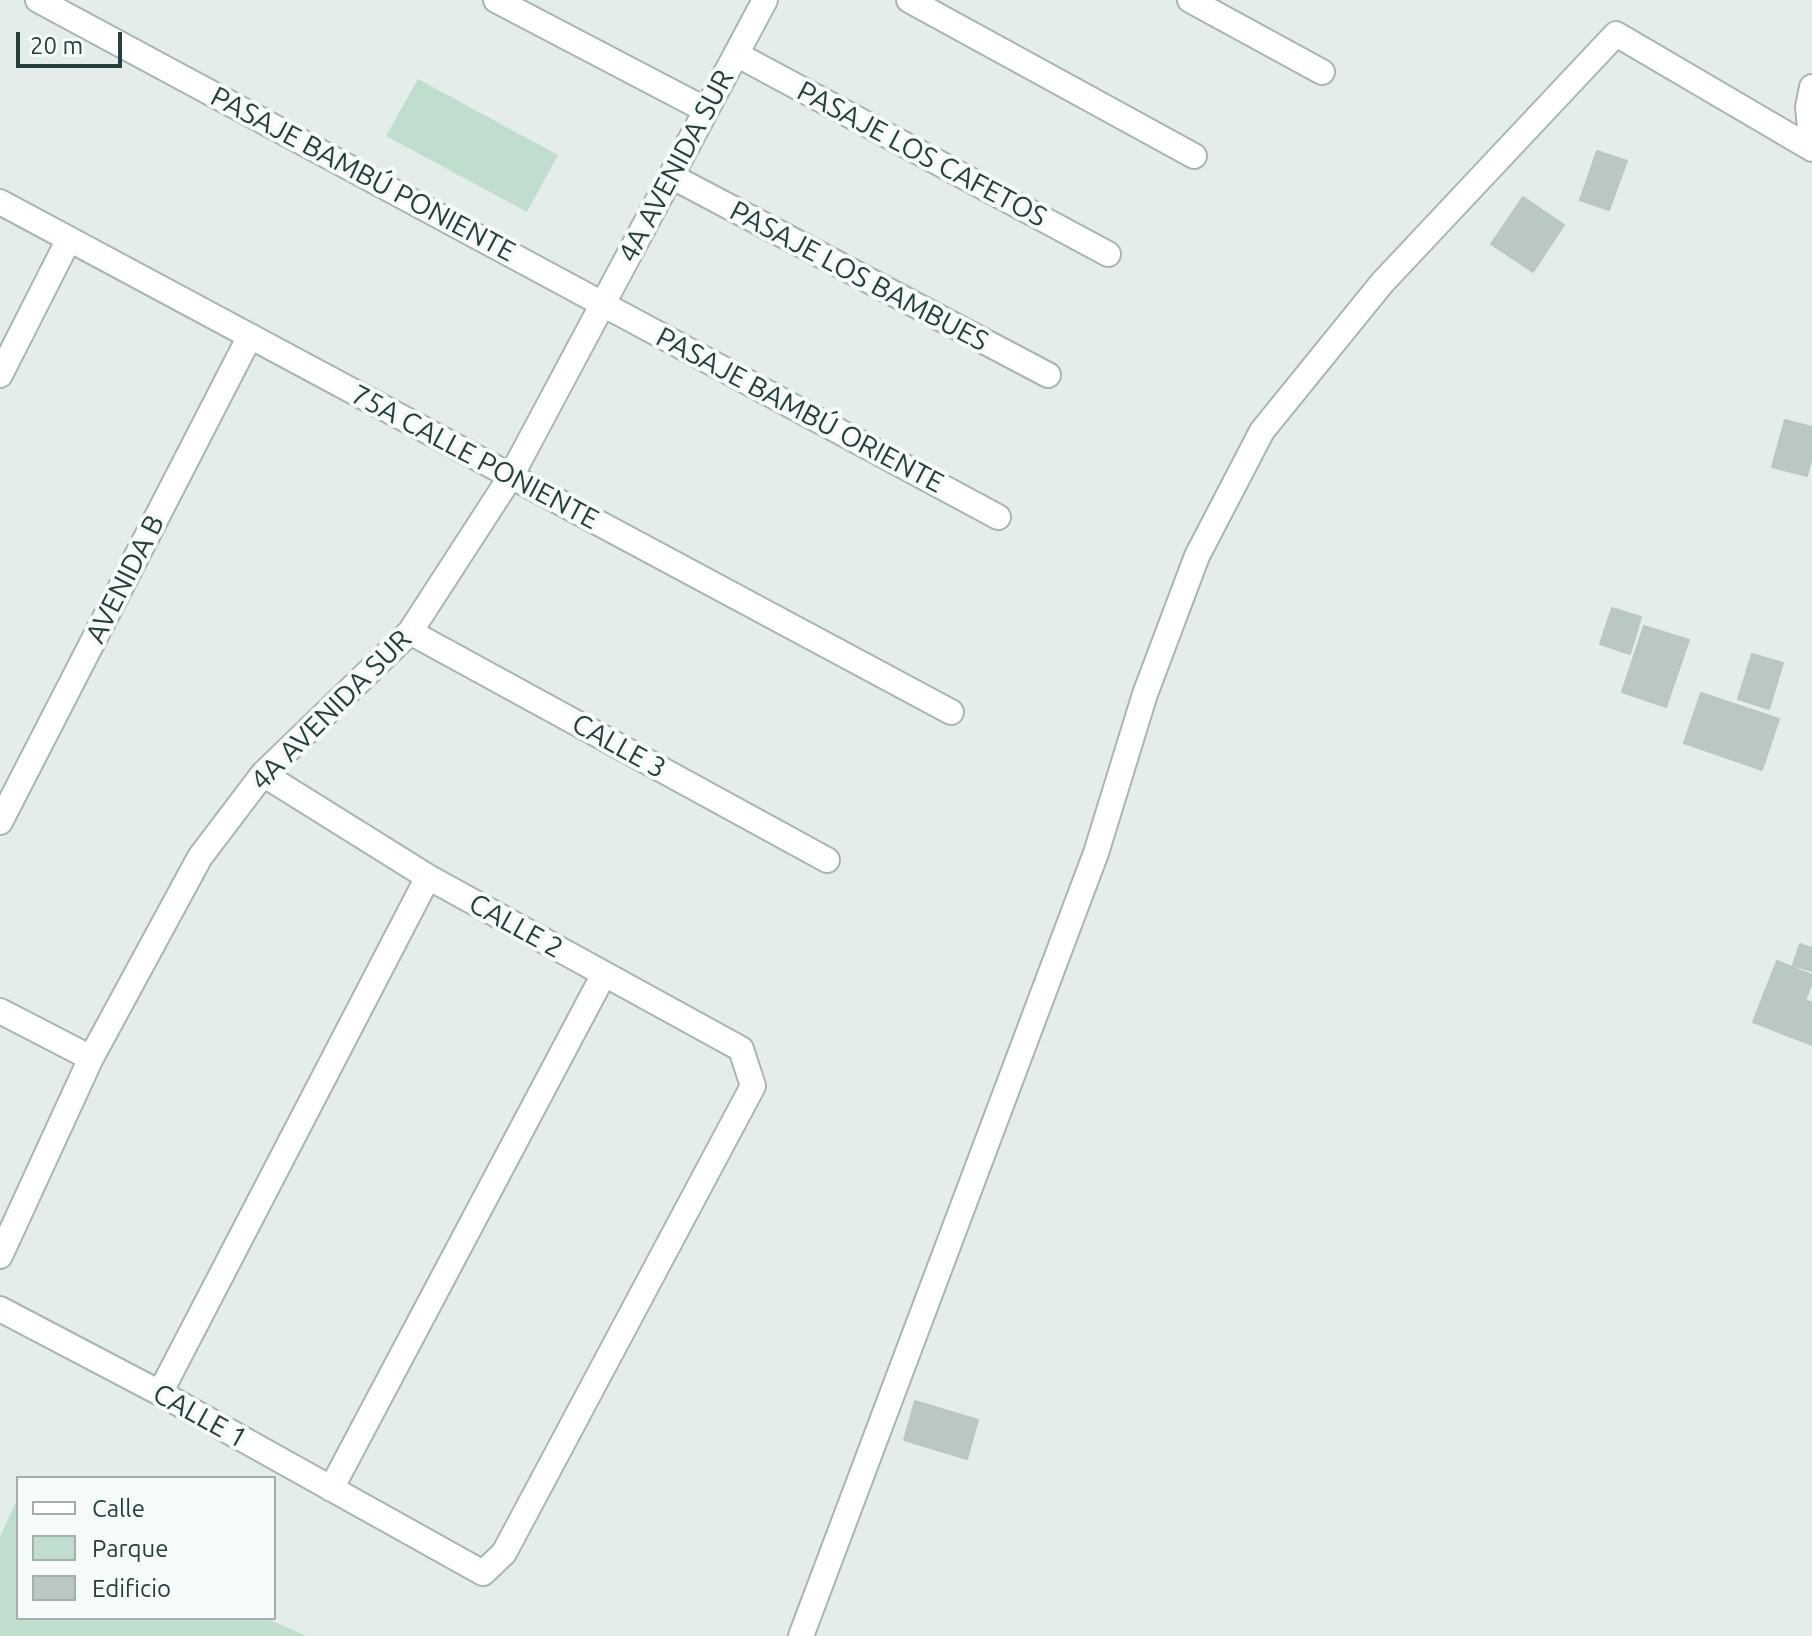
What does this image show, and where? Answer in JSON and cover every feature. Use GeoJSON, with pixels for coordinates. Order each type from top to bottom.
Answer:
{"type":"FeatureCollection","features":[{"type":"Feature","properties":{"kind":"street","name":"PASAJE BAMBÚ PONIENTE"},"geometry":{"type":"LineString","coordinates":[[38,0],[603,303]]}},
{"type":"Feature","properties":{"kind":"street"},"geometry":{"type":"LineString","coordinates":[[496,0],[706,110]]}},
{"type":"Feature","properties":{"kind":"street","name":"4A AVENIDA SUR"},"geometry":{"type":"LineString","coordinates":[[0,1256],[91,1058],[200,857],[263,774],[410,632],[511,476],[765,0]]}},
{"type":"Feature","properties":{"kind":"street"},"geometry":{"type":"LineString","coordinates":[[909,0],[1194,156]]}},
{"type":"Feature","properties":{"kind":"street"},"geometry":{"type":"LineString","coordinates":[[1190,0],[1322,72]]}},
{"type":"Feature","properties":{"kind":"street"},"geometry":{"type":"LineString","coordinates":[[801,1636],[1091,867],[1145,694],[1197,556],[1262,431],[1382,283],[1616,34],[1812,149]]}},
{"type":"Feature","properties":{"kind":"street","name":"PASAJE LOS CAFETOS"},"geometry":{"type":"LineString","coordinates":[[736,54],[1108,254]]}},
{"type":"Feature","properties":{"kind":"street"},"geometry":{"type":"LineString","coordinates":[[1812,87],[1808,107],[1812,149]]}},
{"type":"Feature","properties":{"kind":"street","name":"PASAJE LOS BAMBUES"},"geometry":{"type":"LineString","coordinates":[[671,176],[1048,375]]}},
{"type":"Feature","properties":{"kind":"street","name":"75A CALLE PONIENTE"},"geometry":{"type":"LineString","coordinates":[[0,202],[951,712]]}},
{"type":"Feature","properties":{"kind":"street"},"geometry":{"type":"LineString","coordinates":[[0,375],[69,239]]}},
{"type":"Feature","properties":{"kind":"street","name":"PASAJE BAMBÚ ORIENTE"},"geometry":{"type":"LineString","coordinates":[[603,303],[998,517]]}},
{"type":"Feature","properties":{"kind":"street","name":"AVENIDA B"},"geometry":{"type":"LineString","coordinates":[[0,822],[250,336]]}},
{"type":"Feature","properties":{"kind":"street","name":"CALLE 3"},"geometry":{"type":"LineString","coordinates":[[410,632],[827,860]]}},
{"type":"Feature","properties":{"kind":"street","name":"CALLE 2"},"geometry":{"type":"LineString","coordinates":[[263,774],[428,877],[741,1049],[753,1086],[504,1553],[483,1573]]}},
{"type":"Feature","properties":{"kind":"street"},"geometry":{"type":"LineString","coordinates":[[160,1393],[428,877]]}},
{"type":"Feature","properties":{"kind":"street"},"geometry":{"type":"LineString","coordinates":[[331,1489],[604,974]]}},
{"type":"Feature","properties":{"kind":"street"},"geometry":{"type":"LineString","coordinates":[[0,1011],[91,1058]]}},
{"type":"Feature","properties":{"kind":"street","name":"CALLE 1"},"geometry":{"type":"LineString","coordinates":[[0,1309],[160,1393],[483,1573]]}},
{"type":"Feature","properties":{"kind":"green space"},"geometry":{"type":"Polygon","coordinates":[[[418,79],[558,155],[527,212],[386,136],[418,79]]]}},
{"type":"Feature","properties":{"kind":"green space"},"geometry":{"type":"Polygon","coordinates":[[[16,1504],[16,1620],[270,1620],[306,1636],[0,1636],[0,1537],[16,1504]]]}},
{"type":"Feature","properties":{"kind":"building"},"geometry":{"type":"Polygon","coordinates":[[[1597,151],[1627,161],[1609,210],[1580,200],[1597,151]]]}},
{"type":"Feature","properties":{"kind":"building"},"geometry":{"type":"Polygon","coordinates":[[[1523,197],[1564,225],[1533,272],[1491,244],[1523,197]]]}},
{"type":"Feature","properties":{"kind":"building"},"geometry":{"type":"Polygon","coordinates":[[[1785,420],[1812,427],[1812,456],[1807,476],[1772,467],[1785,420]]]}},
{"type":"Feature","properties":{"kind":"building"},"geometry":{"type":"Polygon","coordinates":[[[1612,608],[1641,617],[1630,654],[1600,644],[1612,608]]]}},
{"type":"Feature","properties":{"kind":"building"},"geometry":{"type":"Polygon","coordinates":[[[1644,626],[1689,640],[1666,707],[1622,692],[1644,626]]]}},
{"type":"Feature","properties":{"kind":"building"},"geometry":{"type":"Polygon","coordinates":[[[1752,654],[1783,663],[1769,709],[1738,699],[1752,654]]]}},
{"type":"Feature","properties":{"kind":"building"},"geometry":{"type":"Polygon","coordinates":[[[1701,693],[1779,719],[1762,770],[1684,743],[1701,693]]]}},
{"type":"Feature","properties":{"kind":"building"},"geometry":{"type":"Polygon","coordinates":[[[1800,944],[1812,948],[1812,971],[1793,965],[1800,944]]]}},
{"type":"Feature","properties":{"kind":"building"},"geometry":{"type":"Polygon","coordinates":[[[1777,961],[1812,975],[1805,1000],[1812,1003],[1812,1045],[1753,1022],[1777,961]]]}},
{"type":"Feature","properties":{"kind":"building"},"geometry":{"type":"Polygon","coordinates":[[[915,1401],[978,1420],[967,1459],[904,1440],[915,1401]]]}}]}
